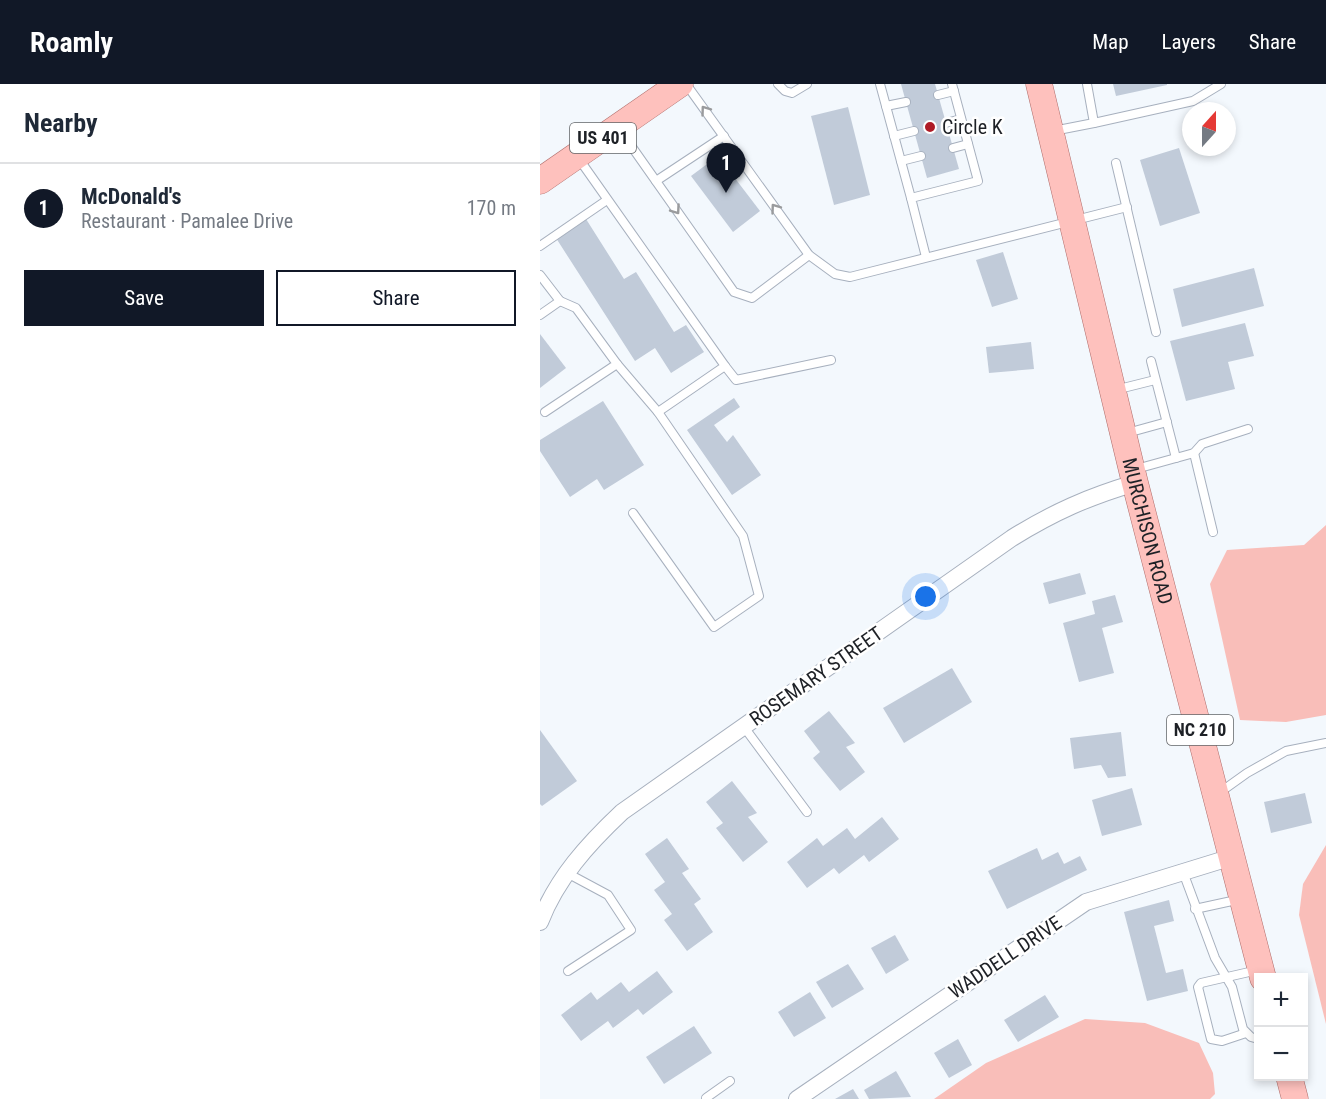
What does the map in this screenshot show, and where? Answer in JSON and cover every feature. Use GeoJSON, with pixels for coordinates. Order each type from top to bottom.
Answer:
{"type":"FeatureCollection","features":[{"type":"Feature","properties":{"kind":"main road","name":"MURCHISON ROAD"},"geometry":{"type":"LineString","coordinates":[[1040,84],[1123,434],[1262,973]]}},
{"type":"Feature","properties":{"kind":"main road","name":"US 401"},"geometry":{"type":"LineString","coordinates":[[540,181],[673,87]]}},
{"type":"Feature","properties":{"kind":"main road"},"geometry":{"type":"LineString","coordinates":[[1290,1081],[1295,1099]]}},
{"type":"Feature","properties":{"kind":"street","name":"ROSEMARY STREET"},"geometry":{"type":"LineString","coordinates":[[540,922],[567,873],[596,837],[622,812],[1012,538],[1053,513],[1134,477]]}},
{"type":"Feature","properties":{"kind":"street","name":"WADDELL DRIVE"},"geometry":{"type":"LineString","coordinates":[[797,1099],[1086,902],[1232,857]]}},
{"type":"Feature","properties":{"kind":"lane"},"geometry":{"type":"LineString","coordinates":[[778,84],[785,92],[792,93],[807,84]]}},
{"type":"Feature","properties":{"kind":"lane"},"geometry":{"type":"LineString","coordinates":[[880,84],[926,257]]}},
{"type":"Feature","properties":{"kind":"lane"},"geometry":{"type":"LineString","coordinates":[[1087,84],[1094,123]]}},
{"type":"Feature","properties":{"kind":"lane"},"geometry":{"type":"LineString","coordinates":[[1051,131],[1193,101],[1221,84]]}},
{"type":"Feature","properties":{"kind":"lane"},"geometry":{"type":"LineString","coordinates":[[673,87],[724,136],[809,255],[835,274],[850,277],[1127,207]]}},
{"type":"Feature","properties":{"kind":"lane"},"geometry":{"type":"LineString","coordinates":[[911,198],[978,181],[953,88],[938,95]]}},
{"type":"Feature","properties":{"kind":"lane"},"geometry":{"type":"LineString","coordinates":[[886,106],[906,102]]}},
{"type":"Feature","properties":{"kind":"lane"},"geometry":{"type":"LineString","coordinates":[[946,123],[961,119]]}},
{"type":"Feature","properties":{"kind":"lane"},"geometry":{"type":"LineString","coordinates":[[618,128],[734,292],[752,298],[809,255]]}},
{"type":"Feature","properties":{"kind":"lane"},"geometry":{"type":"LineString","coordinates":[[894,136],[914,131]]}},
{"type":"Feature","properties":{"kind":"lane"},"geometry":{"type":"LineString","coordinates":[[656,181],[724,136]]}},
{"type":"Feature","properties":{"kind":"lane"},"geometry":{"type":"LineString","coordinates":[[953,148],[968,144]]}},
{"type":"Feature","properties":{"kind":"lane"},"geometry":{"type":"LineString","coordinates":[[576,155],[736,380],[831,360]]}},
{"type":"Feature","properties":{"kind":"lane"},"geometry":{"type":"LineString","coordinates":[[901,161],[921,156]]}},
{"type":"Feature","properties":{"kind":"lane"},"geometry":{"type":"LineString","coordinates":[[1116,164],[1156,332]]}},
{"type":"Feature","properties":{"kind":"lane"},"geometry":{"type":"LineString","coordinates":[[540,246],[607,200]]}},
{"type":"Feature","properties":{"kind":"lane"},"geometry":{"type":"LineString","coordinates":[[540,275],[560,301],[576,308],[617,364],[658,412],[743,536],[759,596],[714,627],[633,513]]}},
{"type":"Feature","properties":{"kind":"lane"},"geometry":{"type":"LineString","coordinates":[[540,315],[560,301]]}},
{"type":"Feature","properties":{"kind":"lane"},"geometry":{"type":"LineString","coordinates":[[1150,361],[1176,458]]}},
{"type":"Feature","properties":{"kind":"lane"},"geometry":{"type":"LineString","coordinates":[[545,412],[617,364]]}},
{"type":"Feature","properties":{"kind":"lane"},"geometry":{"type":"LineString","coordinates":[[658,412],[725,366]]}},
{"type":"Feature","properties":{"kind":"lane"},"geometry":{"type":"LineString","coordinates":[[1113,390],[1155,380]]}},
{"type":"Feature","properties":{"kind":"lane"},"geometry":{"type":"LineString","coordinates":[[1123,434],[1167,422]]}},
{"type":"Feature","properties":{"kind":"lane"},"geometry":{"type":"LineString","coordinates":[[1134,477],[1176,458],[1194,453],[1202,444],[1248,429]]}},
{"type":"Feature","properties":{"kind":"lane"},"geometry":{"type":"LineString","coordinates":[[1194,453],[1213,532]]}},
{"type":"Feature","properties":{"kind":"lane"},"geometry":{"type":"LineString","coordinates":[[744,727],[807,812]]}},
{"type":"Feature","properties":{"kind":"lane"},"geometry":{"type":"LineString","coordinates":[[1216,795],[1246,772],[1286,750],[1326,743]]}},
{"type":"Feature","properties":{"kind":"lane"},"geometry":{"type":"LineString","coordinates":[[1183,872],[1215,958],[1227,977],[1246,1032],[1254,1036]]}},
{"type":"Feature","properties":{"kind":"lane"},"geometry":{"type":"LineString","coordinates":[[567,873],[608,895],[632,930],[568,971]]}},
{"type":"Feature","properties":{"kind":"lane"},"geometry":{"type":"LineString","coordinates":[[1195,909],[1243,898]]}},
{"type":"Feature","properties":{"kind":"lane"},"geometry":{"type":"LineString","coordinates":[[1246,1032],[1217,1042],[1209,1036],[1198,987],[1201,983],[1254,974]]}},
{"type":"Feature","properties":{"kind":"lane"},"geometry":{"type":"LineString","coordinates":[[705,1099],[730,1081]]}},
{"type":"Feature","properties":{"kind":"shaded area"},"geometry":{"type":"Polygon","coordinates":[[[1326,525],[1326,715],[1286,722],[1240,720],[1210,584],[1227,550],[1304,545],[1326,525]]]}},
{"type":"Feature","properties":{"kind":"shaded area"},"geometry":{"type":"Polygon","coordinates":[[[1326,845],[1326,1024],[1299,915],[1303,884],[1326,845]]]}},
{"type":"Feature","properties":{"kind":"shaded area"},"geometry":{"type":"Polygon","coordinates":[[[1085,1019],[1145,1023],[1199,1043],[1213,1073],[1215,1094],[1210,1099],[934,1099],[986,1063],[1085,1019]]]}},
{"type":"Feature","properties":{"kind":"building","name":"Circle K"},"geometry":{"type":"Polygon","coordinates":[[[901,84],[935,84],[959,169],[927,178],[901,84]]]}},
{"type":"Feature","properties":{"kind":"building"},"geometry":{"type":"Polygon","coordinates":[[[1113,84],[1167,84],[1167,85],[1116,96],[1113,84]]]}},
{"type":"Feature","properties":{"kind":"building"},"geometry":{"type":"Polygon","coordinates":[[[848,107],[870,195],[834,205],[811,116],[848,107]]]}},
{"type":"Feature","properties":{"kind":"building"},"geometry":{"type":"Polygon","coordinates":[[[1179,148],[1200,213],[1160,226],[1140,160],[1179,148]]]}},
{"type":"Feature","properties":{"kind":"building"},"geometry":{"type":"Polygon","coordinates":[[[718,156],[760,211],[733,232],[691,176],[718,156]]]}},
{"type":"Feature","properties":{"kind":"building"},"geometry":{"type":"Polygon","coordinates":[[[586,219],[624,279],[636,272],[674,332],[686,325],[704,352],[671,373],[655,348],[635,361],[556,238],[586,219]]]}},
{"type":"Feature","properties":{"kind":"building"},"geometry":{"type":"Polygon","coordinates":[[[1003,252],[1018,299],[992,307],[976,260],[1003,252]]]}},
{"type":"Feature","properties":{"kind":"building"},"geometry":{"type":"Polygon","coordinates":[[[1254,268],[1264,306],[1182,327],[1173,289],[1254,268]]]}},
{"type":"Feature","properties":{"kind":"building"},"geometry":{"type":"Polygon","coordinates":[[[1245,323],[1254,356],[1228,362],[1235,389],[1186,401],[1170,341],[1245,323]]]}},
{"type":"Feature","properties":{"kind":"building"},"geometry":{"type":"Polygon","coordinates":[[[540,334],[566,368],[540,388],[540,334]]]}},
{"type":"Feature","properties":{"kind":"building"},"geometry":{"type":"Polygon","coordinates":[[[1031,342],[1034,369],[989,373],[986,347],[1031,342]]]}},
{"type":"Feature","properties":{"kind":"building"},"geometry":{"type":"Polygon","coordinates":[[[734,398],[740,407],[714,425],[727,442],[733,435],[761,475],[732,495],[687,430],[734,398]]]}},
{"type":"Feature","properties":{"kind":"building"},"geometry":{"type":"Polygon","coordinates":[[[603,401],[644,465],[604,490],[597,479],[570,497],[540,451],[540,440],[603,401]]]}},
{"type":"Feature","properties":{"kind":"building"},"geometry":{"type":"Polygon","coordinates":[[[1080,573],[1086,594],[1049,604],[1043,583],[1080,573]]]}},
{"type":"Feature","properties":{"kind":"building"},"geometry":{"type":"Polygon","coordinates":[[[1115,595],[1123,622],[1102,628],[1114,673],[1079,682],[1063,623],[1095,614],[1092,601],[1115,595]]]}},
{"type":"Feature","properties":{"kind":"building"},"geometry":{"type":"Polygon","coordinates":[[[952,668],[972,702],[904,743],[883,708],[952,668]]]}},
{"type":"Feature","properties":{"kind":"building"},"geometry":{"type":"Polygon","coordinates":[[[829,711],[855,743],[846,747],[865,772],[840,791],[813,758],[820,752],[804,731],[829,711]]]}},
{"type":"Feature","properties":{"kind":"building"},"geometry":{"type":"Polygon","coordinates":[[[540,730],[577,781],[542,806],[540,804],[540,730]]]}},
{"type":"Feature","properties":{"kind":"building"},"geometry":{"type":"Polygon","coordinates":[[[1121,732],[1126,776],[1108,778],[1101,765],[1074,769],[1070,738],[1121,732]]]}},
{"type":"Feature","properties":{"kind":"building"},"geometry":{"type":"Polygon","coordinates":[[[732,781],[757,813],[748,817],[768,842],[743,862],[716,828],[723,823],[706,802],[732,781]]]}},
{"type":"Feature","properties":{"kind":"building"},"geometry":{"type":"Polygon","coordinates":[[[1132,788],[1142,825],[1102,836],[1092,800],[1132,788]]]}},
{"type":"Feature","properties":{"kind":"building"},"geometry":{"type":"Polygon","coordinates":[[[1305,793],[1312,823],[1271,833],[1264,802],[1305,793]]]}},
{"type":"Feature","properties":{"kind":"building"},"geometry":{"type":"Polygon","coordinates":[[[882,817],[899,839],[869,862],[864,855],[839,874],[834,868],[807,888],[787,862],[817,838],[823,846],[847,828],[855,839],[882,817]]]}},
{"type":"Feature","properties":{"kind":"building"},"geometry":{"type":"Polygon","coordinates":[[[667,838],[689,869],[682,873],[701,899],[694,904],[713,932],[687,951],[664,920],[672,914],[654,890],[665,882],[645,854],[667,838]]]}},
{"type":"Feature","properties":{"kind":"building"},"geometry":{"type":"Polygon","coordinates":[[[1037,848],[1042,860],[1058,852],[1064,864],[1080,856],[1087,870],[1007,909],[988,871],[1037,848]]]}},
{"type":"Feature","properties":{"kind":"building"},"geometry":{"type":"Polygon","coordinates":[[[1169,900],[1174,921],[1154,926],[1166,973],[1183,969],[1188,991],[1147,1001],[1124,912],[1169,900]]]}},
{"type":"Feature","properties":{"kind":"building"},"geometry":{"type":"Polygon","coordinates":[[[895,935],[909,960],[886,974],[871,948],[895,935]]]}},
{"type":"Feature","properties":{"kind":"building"},"geometry":{"type":"Polygon","coordinates":[[[848,964],[864,989],[832,1008],[816,982],[848,964]]]}},
{"type":"Feature","properties":{"kind":"building"},"geometry":{"type":"Polygon","coordinates":[[[657,971],[673,992],[643,1015],[638,1009],[613,1028],[608,1021],[581,1041],[561,1015],[591,992],[597,1000],[621,982],[629,992],[657,971]]]}},
{"type":"Feature","properties":{"kind":"building"},"geometry":{"type":"Polygon","coordinates":[[[810,992],[826,1018],[794,1037],[778,1012],[810,992]]]}},
{"type":"Feature","properties":{"kind":"building"},"geometry":{"type":"Polygon","coordinates":[[[1045,995],[1059,1017],[1018,1042],[1004,1020],[1045,995]]]}},
{"type":"Feature","properties":{"kind":"building"},"geometry":{"type":"Polygon","coordinates":[[[694,1026],[712,1053],[664,1084],[646,1057],[694,1026]]]}},
{"type":"Feature","properties":{"kind":"building"},"geometry":{"type":"Polygon","coordinates":[[[958,1039],[972,1065],[949,1078],[934,1053],[958,1039]]]}},
{"type":"Feature","properties":{"kind":"building"},"geometry":{"type":"Polygon","coordinates":[[[896,1071],[911,1097],[869,1099],[864,1090],[896,1071]]]}},
{"type":"Feature","properties":{"kind":"building"},"geometry":{"type":"Polygon","coordinates":[[[853,1089],[859,1099],[835,1099],[853,1089]]]}},
{"type":"Feature","properties":{"kind":"place","name":"Circle K"},"geometry":{"type":"Point","coordinates":[930,127]}},
{"type":"Feature","properties":{"kind":"place","name":"McDonald's"},"geometry":{"type":"Point","coordinates":[726,193]}}]}
